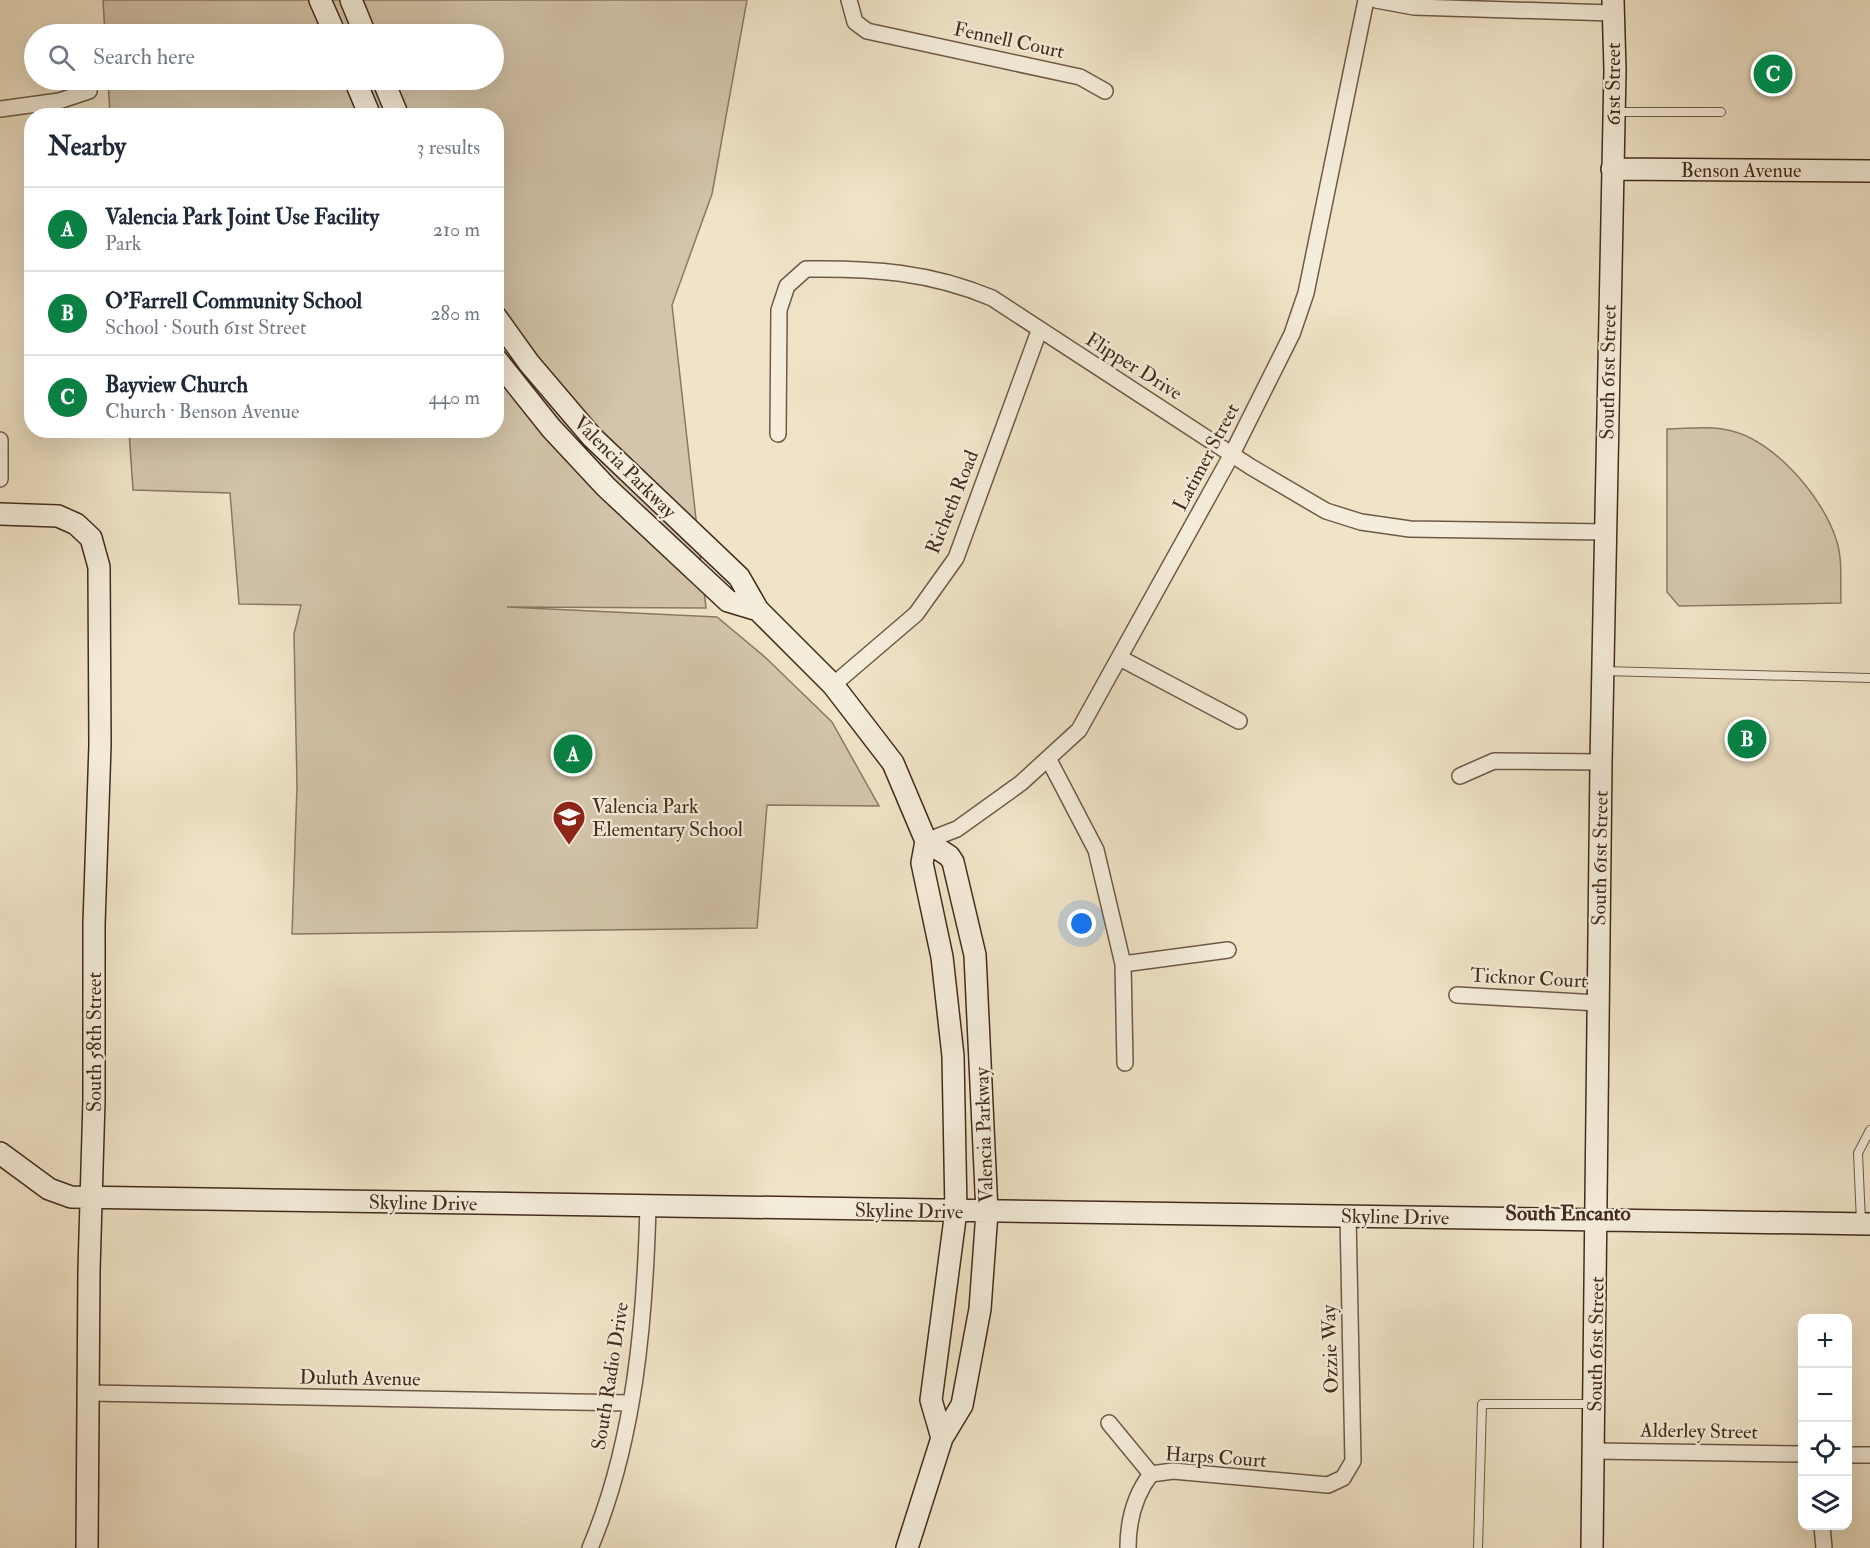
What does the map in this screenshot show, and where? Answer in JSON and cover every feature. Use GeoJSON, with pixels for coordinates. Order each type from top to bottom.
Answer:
{"type":"FeatureCollection","features":[{"type":"Feature","properties":{"kind":"street"},"geometry":{"type":"LineString","coordinates":[[320,0],[331,24]]}},
{"type":"Feature","properties":{"kind":"street"},"geometry":{"type":"LineString","coordinates":[[351,0],[361,24]]}},
{"type":"Feature","properties":{"kind":"street","name":"Fennell Court"},"geometry":{"type":"LineString","coordinates":[[849,0],[855,22],[867,31],[1080,77],[1105,91]]}},
{"type":"Feature","properties":{"kind":"street","name":"Latimer Street"},"geometry":{"type":"LineString","coordinates":[[926,841],[957,829],[1049,760],[1079,730],[1232,454],[1292,334],[1306,292],[1366,0]]}},
{"type":"Feature","properties":{"kind":"street"},"geometry":{"type":"LineString","coordinates":[[1376,0],[1414,7],[1612,7]]}},
{"type":"Feature","properties":{"kind":"street","name":"61st Street"},"geometry":{"type":"LineString","coordinates":[[1612,7],[1614,112],[1612,169]]}},
{"type":"Feature","properties":{"kind":"street"},"geometry":{"type":"LineString","coordinates":[[359,90],[367,108]]}},
{"type":"Feature","properties":{"kind":"street"},"geometry":{"type":"LineString","coordinates":[[387,90],[395,108]]}},
{"type":"Feature","properties":{"kind":"street"},"geometry":{"type":"LineString","coordinates":[[0,109],[60,101],[89,91]]}},
{"type":"Feature","properties":{"kind":"street","name":"Benson Avenue"},"geometry":{"type":"LineString","coordinates":[[1612,169],[1870,171]]}},
{"type":"Feature","properties":{"kind":"street","name":"South 61st Street"},"geometry":{"type":"LineString","coordinates":[[1592,1548],[1598,1221],[1598,1003],[1604,532],[1612,169]]}},
{"type":"Feature","properties":{"kind":"street","name":"Flipper Drive"},"geometry":{"type":"LineString","coordinates":[[778,434],[780,310],[787,286],[806,270],[845,268],[919,274],[957,283],[992,298],[1039,331],[1326,511],[1361,522],[1410,529],[1604,532]]}},
{"type":"Feature","properties":{"kind":"street","name":"Valencia Parkway"},"geometry":{"type":"LineString","coordinates":[[504,328],[529,363],[592,437],[739,577],[758,610],[833,685],[893,763],[926,841],[950,856],[953,862],[975,955],[987,1212],[980,1309],[962,1405],[942,1438],[906,1548]]}},
{"type":"Feature","properties":{"kind":"street","name":"Richeth Road"},"geometry":{"type":"LineString","coordinates":[[833,685],[916,614],[956,558],[1039,331]]}},
{"type":"Feature","properties":{"kind":"street","name":"Valencia Parkway"},"geometry":{"type":"LineString","coordinates":[[504,369],[551,428],[606,487],[728,601],[758,610]]}},
{"type":"Feature","properties":{"kind":"street"},"geometry":{"type":"LineString","coordinates":[[0,440],[0,479]]}},
{"type":"Feature","properties":{"kind":"street","name":"South 58th Street"},"geometry":{"type":"LineString","coordinates":[[0,514],[58,516],[76,524],[91,538],[99,567],[87,1548]]}},
{"type":"Feature","properties":{"kind":"street"},"geometry":{"type":"LineString","coordinates":[[1120,658],[1239,721]]}},
{"type":"Feature","properties":{"kind":"street"},"geometry":{"type":"LineString","coordinates":[[1049,760],[1096,850],[1123,964],[1125,1063]]}},
{"type":"Feature","properties":{"kind":"street"},"geometry":{"type":"LineString","coordinates":[[1460,777],[1494,761],[1601,762]]}},
{"type":"Feature","properties":{"kind":"street","name":"Valencia Parkway"},"geometry":{"type":"LineString","coordinates":[[926,841],[921,863],[942,957],[953,1056],[957,1211],[931,1400],[942,1438]]}},
{"type":"Feature","properties":{"kind":"street"},"geometry":{"type":"LineString","coordinates":[[1123,964],[1228,950]]}},
{"type":"Feature","properties":{"kind":"street","name":"Ticknor Court"},"geometry":{"type":"LineString","coordinates":[[1457,995],[1598,1003]]}},
{"type":"Feature","properties":{"kind":"street","name":"Skyline Drive"},"geometry":{"type":"LineString","coordinates":[[0,1153],[49,1189],[71,1197],[93,1198],[1866,1224]]}},
{"type":"Feature","properties":{"kind":"street","name":"South Radio Drive"},"geometry":{"type":"LineString","coordinates":[[590,1548],[614,1480],[630,1403],[643,1311],[648,1206]]}},
{"type":"Feature","properties":{"kind":"street","name":"Ozzie Way"},"geometry":{"type":"LineString","coordinates":[[1343,1478],[1353,1461],[1348,1216]]}},
{"type":"Feature","properties":{"kind":"street","name":"Duluth Avenue"},"geometry":{"type":"LineString","coordinates":[[89,1394],[630,1403]]}},
{"type":"Feature","properties":{"kind":"street","name":"Harps Court"},"geometry":{"type":"LineString","coordinates":[[1109,1423],[1151,1474],[1173,1471],[1328,1485],[1343,1478]]}},
{"type":"Feature","properties":{"kind":"street","name":"Alderley Street"},"geometry":{"type":"LineString","coordinates":[[1594,1451],[1798,1454]]}},
{"type":"Feature","properties":{"kind":"street"},"geometry":{"type":"LineString","coordinates":[[1852,1455],[1870,1455]]}},
{"type":"Feature","properties":{"kind":"street"},"geometry":{"type":"LineString","coordinates":[[1128,1548],[1128,1528],[1134,1507],[1151,1474]]}},
{"type":"Feature","properties":{"kind":"street"},"geometry":{"type":"LineString","coordinates":[[1822,1530],[1824,1548]]}},
{"type":"Feature","properties":{"kind":"lane"},"geometry":{"type":"LineString","coordinates":[[1614,112],[1721,112]]}},
{"type":"Feature","properties":{"kind":"lane"},"geometry":{"type":"LineString","coordinates":[[1603,671],[1870,678]]}},
{"type":"Feature","properties":{"kind":"lane"},"geometry":{"type":"LineString","coordinates":[[1866,1224],[1858,1153],[1870,1130]]}},
{"type":"Feature","properties":{"kind":"lane"},"geometry":{"type":"LineString","coordinates":[[1478,1548],[1482,1404],[1595,1404]]}},
{"type":"Feature","properties":{"kind":"shaded area"},"geometry":{"type":"Polygon","coordinates":[[[103,0],[747,0],[712,194],[672,305],[706,608],[507,607],[717,617],[766,658],[832,722],[879,806],[767,805],[757,928],[292,934],[297,786],[294,634],[301,605],[239,604],[230,493],[133,490],[129,438],[504,438],[504,108],[110,108],[109,90],[504,90],[504,24],[104,24],[103,0]]]}},
{"type":"Feature","properties":{"kind":"shaded area"},"geometry":{"type":"Polygon","coordinates":[[[1715,428],[1740,434],[1758,443],[1792,470],[1819,504],[1836,539],[1840,562],[1841,603],[1679,606],[1667,592],[1667,429],[1715,428]]]}},
{"type":"Feature","properties":{"kind":"place","name":"Bayview Church"},"geometry":{"type":"Point","coordinates":[1773,74]}},
{"type":"Feature","properties":{"kind":"place","name":"O'Farrell Community School"},"geometry":{"type":"Point","coordinates":[1747,739]}},
{"type":"Feature","properties":{"kind":"place","name":"Valencia Park Joint Use Facility"},"geometry":{"type":"Point","coordinates":[573,754]}},
{"type":"Feature","properties":{"kind":"place","name":"Valencia Park Elementary School"},"geometry":{"type":"Point","coordinates":[569,846]}},
{"type":"Feature","properties":{"kind":"district","name":"South Encanto"},"geometry":{"type":"Point","coordinates":[1568,1213]}}]}
